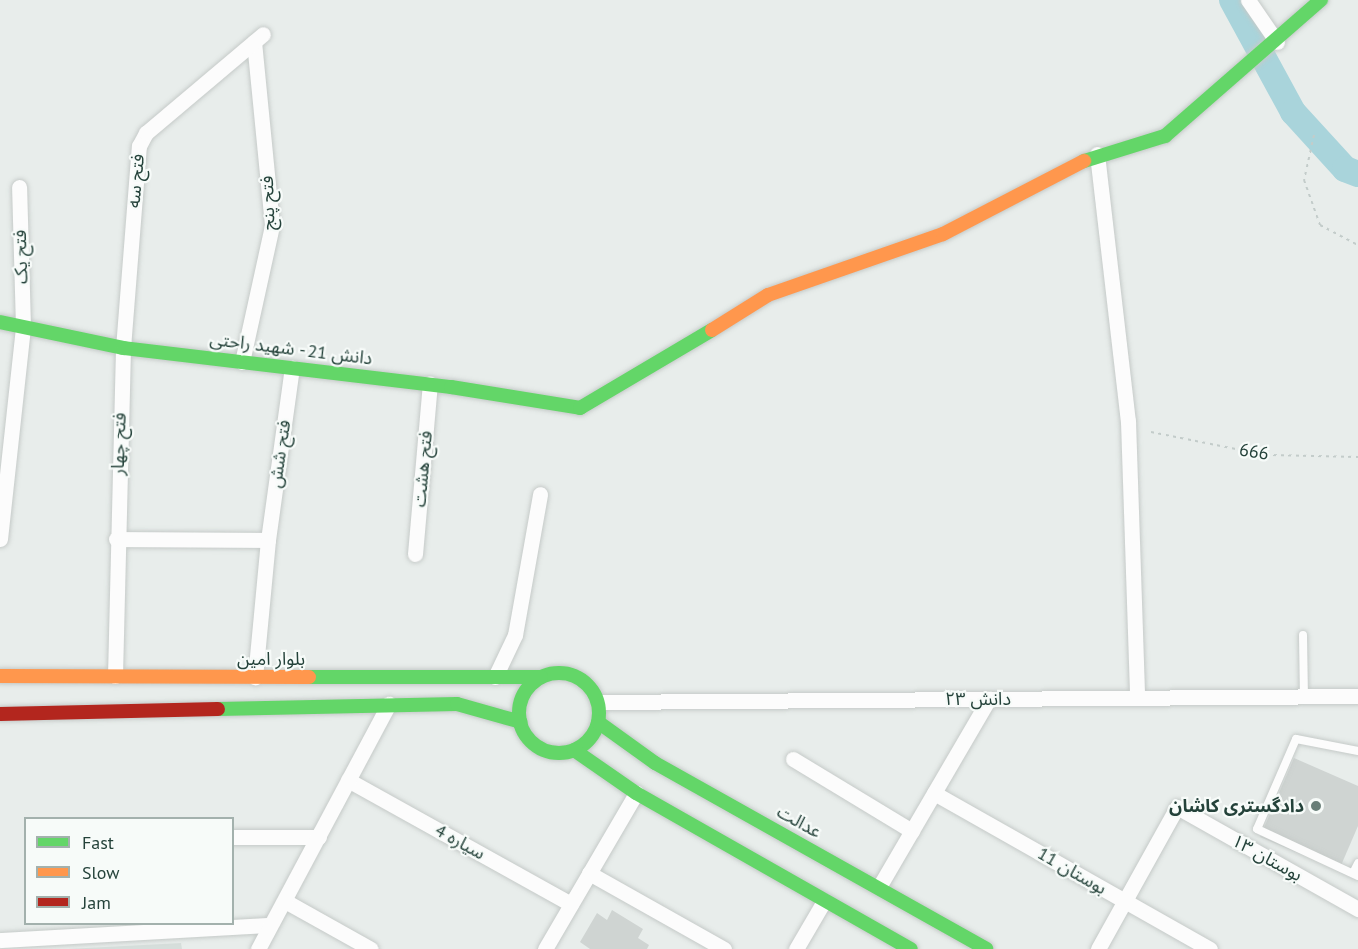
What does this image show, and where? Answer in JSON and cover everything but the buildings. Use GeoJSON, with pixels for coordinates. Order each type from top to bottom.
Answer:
{"type":"FeatureCollection","features":[{"type":"Feature","properties":{"kind":"street"},"geometry":{"type":"LineString","coordinates":[[1248,0],[1277,42]]}},
{"type":"Feature","properties":{"kind":"street"},"geometry":{"type":"LineString","coordinates":[[1137,697],[1128,421],[1097,154],[1165,136],[1277,42],[1321,0]]}},
{"type":"Feature","properties":{"kind":"street","name":"فتح سه"},"geometry":{"type":"LineString","coordinates":[[123,348],[139,147],[146,133],[258,38]]}},
{"type":"Feature","properties":{"kind":"street","name":"فتح پنج"},"geometry":{"type":"LineString","coordinates":[[242,362],[272,225],[258,38]]}},
{"type":"Feature","properties":{"kind":"street","name":"دانش 21 - شهید راحتی"},"geometry":{"type":"LineString","coordinates":[[0,322],[123,348],[430,384],[580,408],[636,377],[768,295],[943,234],[1097,154]]}},
{"type":"Feature","properties":{"kind":"street","name":"فتح یک"},"geometry":{"type":"LineString","coordinates":[[0,538],[23,327],[19,187]]}},
{"type":"Feature","properties":{"kind":"street","name":"فتح چهار"},"geometry":{"type":"LineString","coordinates":[[116,676],[116,539],[123,348]]}},
{"type":"Feature","properties":{"kind":"street","name":"فتح شش"},"geometry":{"type":"LineString","coordinates":[[255,676],[268,540],[292,368]]}},
{"type":"Feature","properties":{"kind":"street","name":"فتح هشت"},"geometry":{"type":"LineString","coordinates":[[415,554],[430,384]]}},
{"type":"Feature","properties":{"kind":"street"},"geometry":{"type":"LineString","coordinates":[[482,709],[498,696],[495,677],[515,635],[540,494]]}},
{"type":"Feature","properties":{"kind":"street"},"geometry":{"type":"LineString","coordinates":[[116,539],[268,540]]}},
{"type":"Feature","properties":{"kind":"street"},"geometry":{"type":"LineString","coordinates":[[574,750],[589,739],[598,722],[598,702],[588,685],[570,674],[541,677],[522,698],[521,722],[530,739],[546,750],[574,750],[636,793],[911,949]]}},
{"type":"Feature","properties":{"kind":"street","name":"بلوار امین"},"geometry":{"type":"LineString","coordinates":[[0,676],[541,677]]}},
{"type":"Feature","properties":{"kind":"street","name":"دانش ۲۳"},"geometry":{"type":"LineString","coordinates":[[598,702],[1358,696]]}},
{"type":"Feature","properties":{"kind":"street"},"geometry":{"type":"LineString","coordinates":[[879,887],[989,699]]}},
{"type":"Feature","properties":{"kind":"street"},"geometry":{"type":"LineString","coordinates":[[258,949],[389,704]]}},
{"type":"Feature","properties":{"kind":"street"},"geometry":{"type":"LineString","coordinates":[[0,714],[457,704],[482,709],[521,722]]}},
{"type":"Feature","properties":{"kind":"street","name":"عدالت"},"geometry":{"type":"LineString","coordinates":[[598,722],[656,763],[986,949]]}},
{"type":"Feature","properties":{"kind":"street"},"geometry":{"type":"LineString","coordinates":[[793,759],[912,831]]}},
{"type":"Feature","properties":{"kind":"street","name":"سیاره 4"},"geometry":{"type":"LineString","coordinates":[[348,780],[571,904]]}},
{"type":"Feature","properties":{"kind":"street","name":"بوستان 11"},"geometry":{"type":"LineString","coordinates":[[934,792],[1210,949]]}},
{"type":"Feature","properties":{"kind":"street"},"geometry":{"type":"LineString","coordinates":[[545,949],[636,793]]}},
{"type":"Feature","properties":{"kind":"street","name":"بوستان ۱۳"},"geometry":{"type":"LineString","coordinates":[[1126,902],[1177,807],[1358,909]]}},
{"type":"Feature","properties":{"kind":"street"},"geometry":{"type":"LineString","coordinates":[[234,837],[319,837]]}},
{"type":"Feature","properties":{"kind":"street"},"geometry":{"type":"LineString","coordinates":[[589,873],[724,949]]}},
{"type":"Feature","properties":{"kind":"street"},"geometry":{"type":"LineString","coordinates":[[285,901],[371,949]]}},
{"type":"Feature","properties":{"kind":"street"},"geometry":{"type":"LineString","coordinates":[[796,949],[824,901]]}},
{"type":"Feature","properties":{"kind":"street"},"geometry":{"type":"LineString","coordinates":[[1098,949],[1126,902]]}},
{"type":"Feature","properties":{"kind":"street"},"geometry":{"type":"LineString","coordinates":[[0,940],[269,925]]}},
{"type":"Feature","properties":{"kind":"lane"},"geometry":{"type":"LineString","coordinates":[[1303,635],[1304,696]]}},
{"type":"Feature","properties":{"kind":"lane"},"geometry":{"type":"LineString","coordinates":[[1358,751],[1296,739],[1257,829],[1356,874],[1358,863]]}},
{"type":"Feature","properties":{"kind":"path"},"geometry":{"type":"LineString","coordinates":[[1314,135],[1304,180],[1320,225],[1358,245]]}},
{"type":"Feature","properties":{"kind":"path","name":"666"},"geometry":{"type":"LineString","coordinates":[[1151,432],[1266,455],[1358,457]]}},
{"type":"Feature","properties":{"kind":"shaded area"},"geometry":{"type":"Polygon","coordinates":[[[181,943],[182,949],[68,949],[181,943]]]}},
{"type":"Feature","properties":{"kind":"waterway"},"geometry":{"type":"LineString","coordinates":[[1232,0],[1293,112],[1345,169],[1358,174]]}},
{"type":"Feature","properties":{"kind":"traffic: fast"},"geometry":{"type":"LineString","coordinates":[[1084,161],[1165,136],[1321,0]]}},
{"type":"Feature","properties":{"kind":"traffic: fast"},"geometry":{"type":"LineString","coordinates":[[0,322],[123,348],[451,387],[580,408],[712,330]]}},
{"type":"Feature","properties":{"kind":"traffic: fast"},"geometry":{"type":"LineString","coordinates":[[559,673],[574,676],[587,685],[596,698],[599,713],[596,728],[587,741],[574,750],[559,753],[544,750],[531,741],[522,728],[519,713],[522,698],[531,685],[544,676],[559,673]]}},
{"type":"Feature","properties":{"kind":"traffic: fast"},"geometry":{"type":"LineString","coordinates":[[309,677],[541,677]]}},
{"type":"Feature","properties":{"kind":"traffic: fast"},"geometry":{"type":"LineString","coordinates":[[218,709],[457,704],[521,722]]}},
{"type":"Feature","properties":{"kind":"traffic: fast"},"geometry":{"type":"LineString","coordinates":[[598,722],[655,763],[986,949]]}},
{"type":"Feature","properties":{"kind":"traffic: fast"},"geometry":{"type":"LineString","coordinates":[[574,750],[636,793],[911,949]]}},
{"type":"Feature","properties":{"kind":"traffic: slow"},"geometry":{"type":"LineString","coordinates":[[712,330],[768,295],[943,234],[1084,161]]}},
{"type":"Feature","properties":{"kind":"traffic: slow"},"geometry":{"type":"LineString","coordinates":[[0,676],[309,677]]}},
{"type":"Feature","properties":{"kind":"traffic: jam"},"geometry":{"type":"LineString","coordinates":[[0,714],[218,709]]}},
{"type":"Feature","properties":{"kind":"place","name":"دادگستری کاشان"},"geometry":{"type":"Point","coordinates":[1316,806]}}]}
